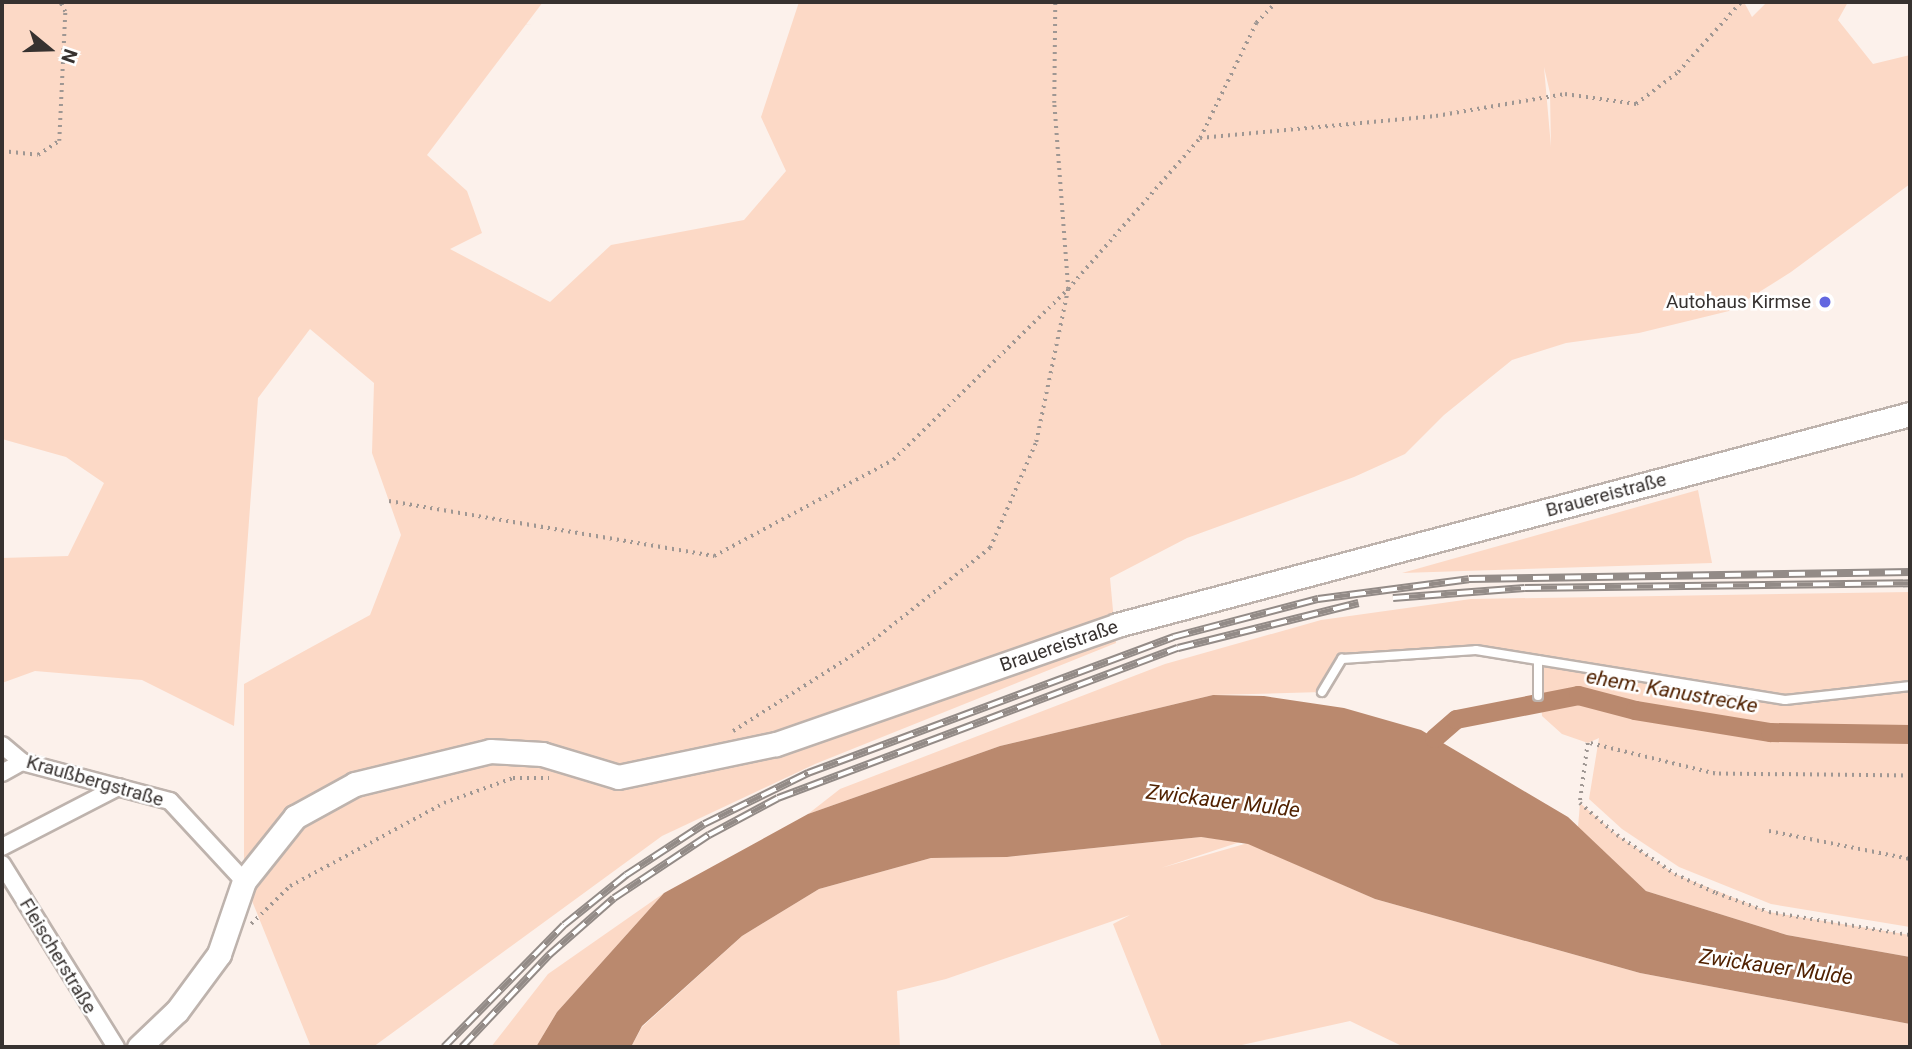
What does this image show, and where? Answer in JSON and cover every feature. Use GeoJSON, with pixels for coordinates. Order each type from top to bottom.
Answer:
{"type":"FeatureCollection","features":[{"type":"Feature","properties":{"kind":"street","name":"Brauereistraße"},"geometry":{"type":"LineString","coordinates":[[139,1047],[177,1011],[219,954],[244,881],[295,817],[355,784],[418,765],[490,751],[542,754],[618,777],[776,744],[1117,625],[1910,414]]}},
{"type":"Feature","properties":{"kind":"street","name":"Kraußbergstraße"},"geometry":{"type":"LineString","coordinates":[[2,745],[22,762],[170,801],[244,881]]}},
{"type":"Feature","properties":{"kind":"street"},"geometry":{"type":"LineString","coordinates":[[2,773],[22,762]]}},
{"type":"Feature","properties":{"kind":"street"},"geometry":{"type":"LineString","coordinates":[[2,847],[118,787]]}},
{"type":"Feature","properties":{"kind":"street","name":"Fleischerstraße"},"geometry":{"type":"LineString","coordinates":[[2,864],[116,1047]]}},
{"type":"Feature","properties":{"kind":"lane"},"geometry":{"type":"LineString","coordinates":[[1322,692],[1342,659],[1476,650],[1786,700],[1910,686]]}},
{"type":"Feature","properties":{"kind":"lane"},"geometry":{"type":"LineString","coordinates":[[1538,660],[1538,696]]}},
{"type":"Feature","properties":{"kind":"path"},"geometry":{"type":"LineString","coordinates":[[2,151],[38,155],[59,141],[65,12],[60,2]]}},
{"type":"Feature","properties":{"kind":"path"},"geometry":{"type":"LineString","coordinates":[[727,755],[727,735],[862,649],[990,548],[1036,442],[1068,289],[1054,103],[1055,2]]}},
{"type":"Feature","properties":{"kind":"path"},"geometry":{"type":"LineString","coordinates":[[389,500],[714,556],[894,460],[1068,289],[1199,138],[1256,23],[1276,2]]}},
{"type":"Feature","properties":{"kind":"path"},"geometry":{"type":"LineString","coordinates":[[1199,138],[1436,116],[1565,94],[1636,104],[1678,72],[1741,2]]}},
{"type":"Feature","properties":{"kind":"path"},"geometry":{"type":"LineString","coordinates":[[1910,776],[1715,774],[1588,743],[1580,803],[1640,851],[1716,893],[1769,912],[1910,935]]}},
{"type":"Feature","properties":{"kind":"path"},"geometry":{"type":"LineString","coordinates":[[246,929],[290,886],[444,803],[513,778],[552,778]]}},
{"type":"Feature","properties":{"kind":"path"},"geometry":{"type":"LineString","coordinates":[[1769,831],[1910,859]]}},
{"type":"Feature","properties":{"kind":"shaded area"},"geometry":{"type":"Polygon","coordinates":[[[2,2],[543,2],[427,155],[467,191],[482,233],[450,249],[550,302],[611,245],[744,220],[786,171],[761,117],[799,2],[1744,2],[1752,17],[1767,2],[1848,2],[1838,20],[1873,64],[1910,55],[1910,184],[1791,272],[1729,311],[1639,333],[1566,343],[1512,360],[1444,415],[1405,454],[1354,477],[1187,538],[1110,578],[1116,643],[815,764],[662,836],[373,1047],[311,1047],[244,881],[244,684],[370,615],[401,535],[372,453],[374,383],[310,329],[258,398],[234,726],[142,680],[35,671],[2,683],[2,558],[68,556],[104,483],[66,457],[2,439],[2,2]],[[1544,67],[1551,147],[1550,93],[1544,67]]]}},
{"type":"Feature","properties":{"kind":"shaded area"},"geometry":{"type":"Polygon","coordinates":[[[1698,490],[1712,563],[1402,573],[1698,490]]]}},
{"type":"Feature","properties":{"kind":"shaded area"},"geometry":{"type":"Polygon","coordinates":[[[1910,592],[1910,927],[1771,904],[1679,867],[1622,829],[1589,799],[1599,738],[1588,743],[1562,734],[1542,716],[1538,660],[1476,650],[1342,659],[1322,692],[1213,695],[1000,746],[808,814],[840,789],[1165,664],[1321,620],[1471,599],[1910,592]]]}},
{"type":"Feature","properties":{"kind":"shaded area"},"geometry":{"type":"Polygon","coordinates":[[[1580,803],[1617,835],[1675,874],[1769,912],[1910,935],[1910,957],[1787,935],[1646,891],[1578,827],[1580,803]]]}},
{"type":"Feature","properties":{"kind":"shaded area"},"geometry":{"type":"Polygon","coordinates":[[[1201,837],[1240,842],[1161,868],[1248,843],[1375,899],[1640,973],[1910,1024],[1910,1047],[1404,1047],[1350,1021],[1233,1047],[1162,1047],[1113,924],[1130,915],[946,979],[897,991],[900,1047],[631,1047],[642,1027],[742,936],[819,889],[931,858],[1007,857],[1201,837]]]}},
{"type":"Feature","properties":{"kind":"shaded area"},"geometry":{"type":"Polygon","coordinates":[[[664,893],[557,1012],[536,1047],[491,1047],[548,974],[664,893]]]}},
{"type":"Feature","properties":{"kind":"water","name":"Zwickauer Mulde"},"geometry":{"type":"Polygon","coordinates":[[[1213,695],[1264,696],[1344,708],[1421,730],[1568,817],[1646,891],[1787,935],[1910,957],[1910,1024],[1640,973],[1375,899],[1248,844],[1201,837],[1007,857],[931,858],[819,889],[742,936],[642,1026],[631,1047],[536,1047],[557,1012],[664,893],[808,814],[1000,746],[1213,695]]]}},
{"type":"Feature","properties":{"kind":"waterway","name":"ehem. Kanustrecke"},"geometry":{"type":"LineString","coordinates":[[1434,738],[1456,719],[1578,695],[1635,710],[1770,732],[1910,734]]}},
{"type":"Feature","properties":{"kind":"railway"},"geometry":{"type":"LineString","coordinates":[[444,1047],[564,925],[626,875],[704,824],[808,773],[1173,637],[1318,599],[1469,579],[1910,572]]}},
{"type":"Feature","properties":{"kind":"railway"},"geometry":{"type":"LineString","coordinates":[[1393,598],[1525,588],[1910,583]]}},
{"type":"Feature","properties":{"kind":"railway"},"geometry":{"type":"LineString","coordinates":[[462,1047],[549,955],[614,898],[709,835],[778,798],[1178,648],[1358,603]]}},
{"type":"Feature","properties":{"kind":"place","name":"Autohaus Kirmse"},"geometry":{"type":"Point","coordinates":[1825,302]}}]}
